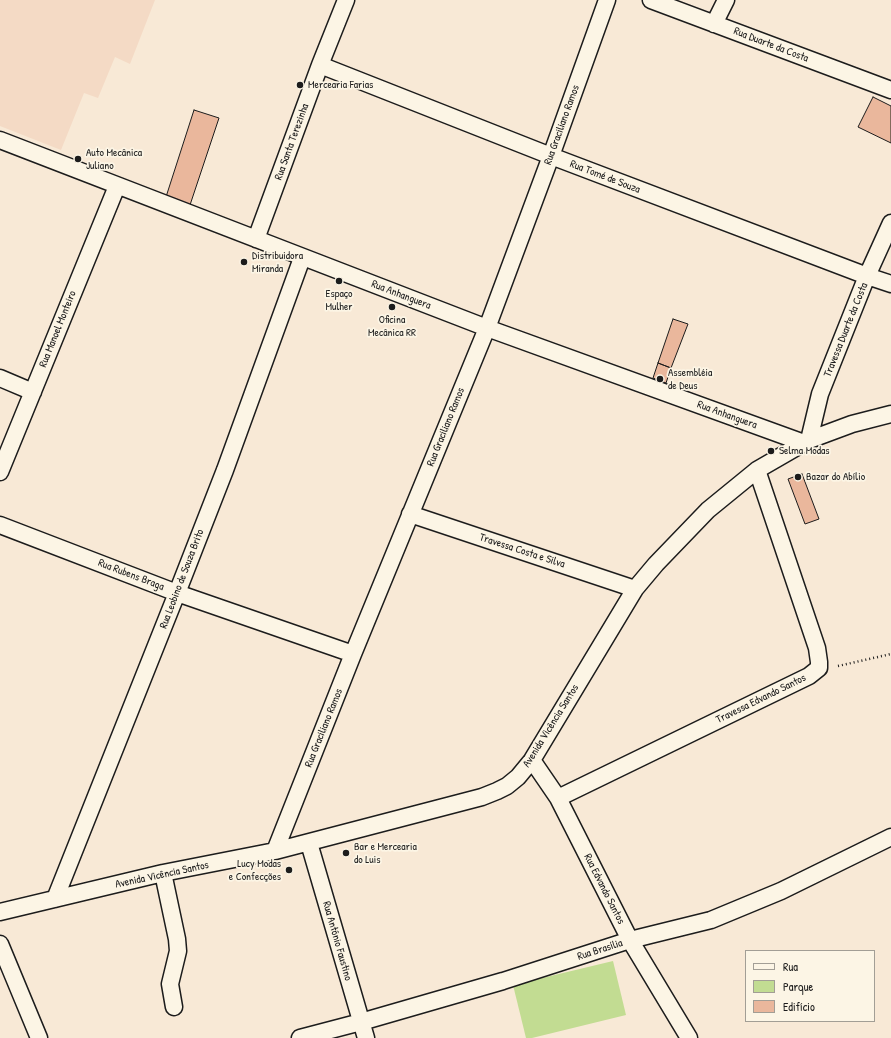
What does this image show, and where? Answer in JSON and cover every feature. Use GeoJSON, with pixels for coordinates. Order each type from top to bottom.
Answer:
{"type":"FeatureCollection","features":[{"type":"Feature","properties":{"kind":"street","name":"Rua Santa Terezinha"},"geometry":{"type":"LineString","coordinates":[[256,239],[320,65],[346,0]]}},
{"type":"Feature","properties":{"kind":"street","name":"Rua Graciliano Ramos"},"geometry":{"type":"LineString","coordinates":[[275,851],[353,654],[487,328],[607,0]]}},
{"type":"Feature","properties":{"kind":"street","name":"Rua Duarte da Costa"},"geometry":{"type":"LineString","coordinates":[[651,0],[891,90]]}},
{"type":"Feature","properties":{"kind":"street"},"geometry":{"type":"LineString","coordinates":[[714,24],[726,0]]}},
{"type":"Feature","properties":{"kind":"street","name":"Rua Tomé de Souza"},"geometry":{"type":"LineString","coordinates":[[320,65],[551,156],[891,284]]}},
{"type":"Feature","properties":{"kind":"street","name":"Rua Anhanguera"},"geometry":{"type":"LineString","coordinates":[[0,140],[302,258],[487,328],[806,441]]}},
{"type":"Feature","properties":{"kind":"street","name":"Rua Manoel Monteiro"},"geometry":{"type":"LineString","coordinates":[[0,472],[117,186]]}},
{"type":"Feature","properties":{"kind":"street","name":"Travessa Duarte da Costa"},"geometry":{"type":"LineString","coordinates":[[806,441],[820,394],[891,223]]}},
{"type":"Feature","properties":{"kind":"street","name":"Rua Leobino de Souza Brito"},"geometry":{"type":"LineString","coordinates":[[55,899],[177,593],[302,258]]}},
{"type":"Feature","properties":{"kind":"street"},"geometry":{"type":"LineString","coordinates":[[0,378],[33,392]]}},
{"type":"Feature","properties":{"kind":"street","name":"Avenida Vicência Santos"},"geometry":{"type":"LineString","coordinates":[[0,912],[163,873],[309,843],[482,797],[507,786],[518,777],[532,760],[634,588],[708,510],[757,470],[806,441],[852,424],[891,414]]}},
{"type":"Feature","properties":{"kind":"street","name":"Travessa Edvando Santos"},"geometry":{"type":"LineString","coordinates":[[558,798],[809,676],[818,668],[820,662],[817,648],[757,470]]}},
{"type":"Feature","properties":{"kind":"street","name":"Travessa Costa e Silva"},"geometry":{"type":"LineString","coordinates":[[410,514],[634,588]]}},
{"type":"Feature","properties":{"kind":"street","name":"Rua Rubens Braga"},"geometry":{"type":"LineString","coordinates":[[0,525],[177,593],[353,654]]}},
{"type":"Feature","properties":{"kind":"street","name":"Rua Edvando Santos"},"geometry":{"type":"LineString","coordinates":[[532,760],[558,798],[630,940],[689,1038]]}},
{"type":"Feature","properties":{"kind":"street","name":"Rua Brasília"},"geometry":{"type":"LineString","coordinates":[[300,1038],[503,982],[630,940],[711,920],[782,891],[891,837]]}},
{"type":"Feature","properties":{"kind":"street","name":"Rua Antônio Faustino"},"geometry":{"type":"LineString","coordinates":[[309,843],[366,1038]]}},
{"type":"Feature","properties":{"kind":"street"},"geometry":{"type":"LineString","coordinates":[[163,873],[178,946],[170,984],[174,1007]]}},
{"type":"Feature","properties":{"kind":"street"},"geometry":{"type":"LineString","coordinates":[[0,944],[39,1038]]}},
{"type":"Feature","properties":{"kind":"path"},"geometry":{"type":"LineString","coordinates":[[816,671],[891,654]]}},
{"type":"Feature","properties":{"kind":"shaded area"},"geometry":{"type":"Polygon","coordinates":[[[0,0],[155,0],[130,64],[115,57],[98,98],[84,93],[61,150],[0,126],[0,0]]]}},
{"type":"Feature","properties":{"kind":"green space"},"geometry":{"type":"Polygon","coordinates":[[[613,961],[626,1015],[532,1038],[526,1038],[513,985],[613,961]]]}},
{"type":"Feature","properties":{"kind":"building"},"geometry":{"type":"Polygon","coordinates":[[[873,97],[891,106],[891,143],[858,127],[873,97]]]}},
{"type":"Feature","properties":{"kind":"building"},"geometry":{"type":"Polygon","coordinates":[[[194,110],[219,118],[189,208],[165,200],[194,110]]]}},
{"type":"Feature","properties":{"kind":"building"},"geometry":{"type":"Polygon","coordinates":[[[673,319],[688,324],[671,368],[658,363],[673,319]]]}},
{"type":"Feature","properties":{"kind":"building"},"geometry":{"type":"Polygon","coordinates":[[[658,363],[671,368],[666,383],[653,378],[658,363]]]}},
{"type":"Feature","properties":{"kind":"building"},"geometry":{"type":"Polygon","coordinates":[[[802,474],[819,519],[805,524],[788,479],[802,474]]]}},
{"type":"Feature","properties":{"kind":"place","name":"Mercearia Farias"},"geometry":{"type":"Point","coordinates":[300,85]}},
{"type":"Feature","properties":{"kind":"place","name":"Auto Mecânica Juliano"},"geometry":{"type":"Point","coordinates":[78,159]}},
{"type":"Feature","properties":{"kind":"place","name":"Distribuidora Miranda"},"geometry":{"type":"Point","coordinates":[244,262]}},
{"type":"Feature","properties":{"kind":"place","name":"Espaço Mulher"},"geometry":{"type":"Point","coordinates":[339,281]}},
{"type":"Feature","properties":{"kind":"place","name":"Oficina Mecânica RR"},"geometry":{"type":"Point","coordinates":[392,307]}},
{"type":"Feature","properties":{"kind":"place","name":"Assembléia de Deus"},"geometry":{"type":"Point","coordinates":[660,379]}},
{"type":"Feature","properties":{"kind":"place","name":"Selma Modas"},"geometry":{"type":"Point","coordinates":[771,451]}},
{"type":"Feature","properties":{"kind":"place","name":"Bazar do Abílio"},"geometry":{"type":"Point","coordinates":[798,477]}},
{"type":"Feature","properties":{"kind":"place","name":"Bar e Mercearia do Luis"},"geometry":{"type":"Point","coordinates":[346,853]}},
{"type":"Feature","properties":{"kind":"place","name":"Lucy Modas e Confecções"},"geometry":{"type":"Point","coordinates":[289,870]}}]}
